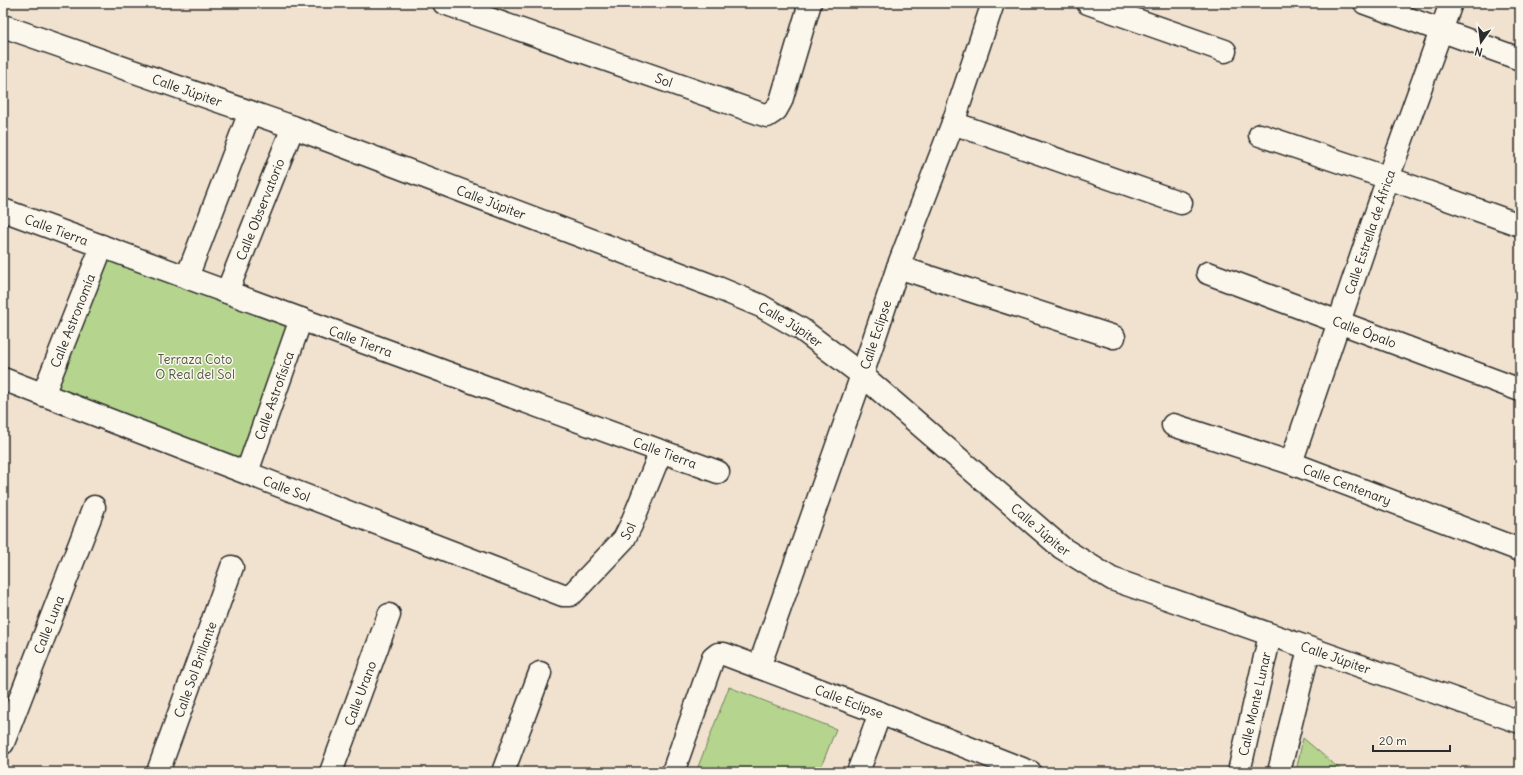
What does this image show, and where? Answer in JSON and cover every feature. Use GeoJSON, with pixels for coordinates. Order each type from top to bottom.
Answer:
{"type":"FeatureCollection","features":[{"type":"Feature","properties":{"kind":"street","name":"Sol"},"geometry":{"type":"LineString","coordinates":[[444,3],[767,116],[776,110],[781,100],[810,3]]}},
{"type":"Feature","properties":{"kind":"street","name":"Calle Eclipse"},"geometry":{"type":"LineString","coordinates":[[759,667],[862,375],[898,267],[953,123],[993,3]]}},
{"type":"Feature","properties":{"kind":"street"},"geometry":{"type":"LineString","coordinates":[[1088,3],[1225,51]]}},
{"type":"Feature","properties":{"kind":"street"},"geometry":{"type":"LineString","coordinates":[[1365,3],[1520,59]]}},
{"type":"Feature","properties":{"kind":"street","name":"Calle Estrella de África"},"geometry":{"type":"LineString","coordinates":[[1291,463],[1388,178],[1451,3]]}},
{"type":"Feature","properties":{"kind":"street","name":"Calle Júpiter"},"geometry":{"type":"LineString","coordinates":[[3,26],[293,127],[754,303],[801,329],[862,375],[1062,548],[1112,579],[1520,722]]}},
{"type":"Feature","properties":{"kind":"street"},"geometry":{"type":"LineString","coordinates":[[187,277],[250,112]]}},
{"type":"Feature","properties":{"kind":"street"},"geometry":{"type":"LineString","coordinates":[[953,123],[1181,203]]}},
{"type":"Feature","properties":{"kind":"street","name":"Calle Observatorio"},"geometry":{"type":"LineString","coordinates":[[227,292],[293,127]]}},
{"type":"Feature","properties":{"kind":"street"},"geometry":{"type":"LineString","coordinates":[[1260,135],[1388,178],[1520,225]]}},
{"type":"Feature","properties":{"kind":"street","name":"Calle Tierra"},"geometry":{"type":"LineString","coordinates":[[3,210],[718,472]]}},
{"type":"Feature","properties":{"kind":"street","name":"Calle Astronomía"},"geometry":{"type":"LineString","coordinates":[[43,395],[102,246]]}},
{"type":"Feature","properties":{"kind":"street"},"geometry":{"type":"LineString","coordinates":[[898,267],[1114,337]]}},
{"type":"Feature","properties":{"kind":"street","name":"Calle Ópalo"},"geometry":{"type":"LineString","coordinates":[[1208,274],[1520,390]]}},
{"type":"Feature","properties":{"kind":"street","name":"Calle Astrofísica"},"geometry":{"type":"LineString","coordinates":[[248,472],[301,319]]}},
{"type":"Feature","properties":{"kind":"street","name":"Calle Sol"},"geometry":{"type":"LineString","coordinates":[[3,379],[248,472],[558,593],[570,595]]}},
{"type":"Feature","properties":{"kind":"street","name":"Calle Centenary"},"geometry":{"type":"LineString","coordinates":[[1173,425],[1291,463],[1520,550]]}},
{"type":"Feature","properties":{"kind":"street","name":"Sol"},"geometry":{"type":"LineString","coordinates":[[570,595],[624,539],[661,451]]}},
{"type":"Feature","properties":{"kind":"street","name":"Calle Luna"},"geometry":{"type":"LineString","coordinates":[[3,743],[94,506]]}},
{"type":"Feature","properties":{"kind":"street","name":"Calle Sol Brillante"},"geometry":{"type":"LineString","coordinates":[[158,772],[232,567]]}},
{"type":"Feature","properties":{"kind":"street","name":"Calle Urano"},"geometry":{"type":"LineString","coordinates":[[331,772],[389,614]]}},
{"type":"Feature","properties":{"kind":"street","name":"Calle Monte Lunar"},"geometry":{"type":"LineString","coordinates":[[1239,772],[1270,635]]}},
{"type":"Feature","properties":{"kind":"street"},"geometry":{"type":"LineString","coordinates":[[1279,772],[1308,648]]}},
{"type":"Feature","properties":{"kind":"street","name":"Calle Eclipse"},"geometry":{"type":"LineString","coordinates":[[673,772],[713,658],[718,654],[724,654],[880,713],[858,772]]}},
{"type":"Feature","properties":{"kind":"street"},"geometry":{"type":"LineString","coordinates":[[503,772],[540,673]]}},
{"type":"Feature","properties":{"kind":"street"},"geometry":{"type":"LineString","coordinates":[[880,713],[1030,772]]}},
{"type":"Feature","properties":{"kind":"green space","name":"Terraza Coto O Real del Sol"},"geometry":{"type":"Polygon","coordinates":[[[102,246],[301,319],[247,472],[43,395],[102,246]]]}},
{"type":"Feature","properties":{"kind":"green space"},"geometry":{"type":"Polygon","coordinates":[[[729,687],[836,729],[819,772],[696,772],[729,687]]]}},
{"type":"Feature","properties":{"kind":"green space"},"geometry":{"type":"Polygon","coordinates":[[[1303,738],[1343,772],[1296,772],[1303,738]]]}}]}
